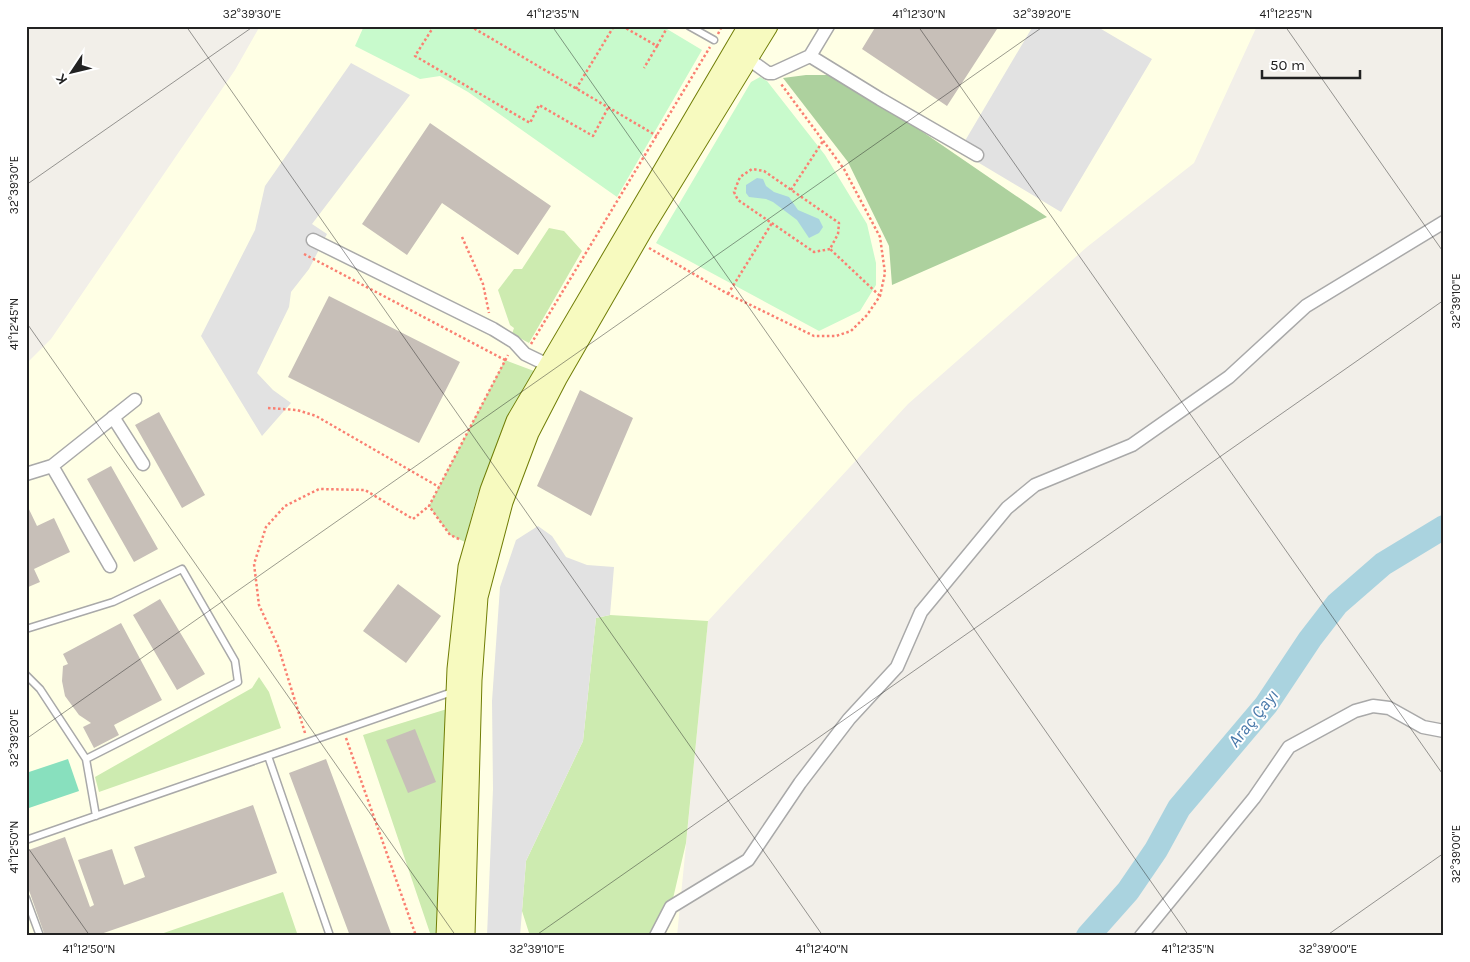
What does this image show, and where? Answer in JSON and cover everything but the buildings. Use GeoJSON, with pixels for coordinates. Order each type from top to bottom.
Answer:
{"type":"FeatureCollection","features":[{"type":"Feature","properties":{"kind":"main road"},"geometry":{"type":"LineString","coordinates":[[742,54],[748,26]]}},
{"type":"Feature","properties":{"kind":"main road"},"geometry":{"type":"LineString","coordinates":[[446,936],[456,691],[468,568],[490,490],[516,421],[554,369],[644,228],[742,54],[768,26]]}},
{"type":"Feature","properties":{"kind":"main road"},"geometry":{"type":"LineString","coordinates":[[464,936],[472,680],[478,597],[503,502],[554,369]]}},
{"type":"Feature","properties":{"kind":"street"},"geometry":{"type":"LineString","coordinates":[[742,54],[768,73],[773,73],[810,56],[828,26]]}},
{"type":"Feature","properties":{"kind":"street"},"geometry":{"type":"LineString","coordinates":[[810,56],[880,100],[977,154]]}},
{"type":"Feature","properties":{"kind":"street"},"geometry":{"type":"LineString","coordinates":[[656,936],[671,907],[748,860],[800,783],[850,719],[897,667],[921,612],[1007,508],[1035,485],[1132,445],[1229,377],[1306,306],[1444,222]]}},
{"type":"Feature","properties":{"kind":"street"},"geometry":{"type":"LineString","coordinates":[[313,240],[493,329],[514,342],[525,354],[554,369]]}},
{"type":"Feature","properties":{"kind":"street"},"geometry":{"type":"LineString","coordinates":[[26,474],[52,466],[135,400]]}},
{"type":"Feature","properties":{"kind":"street"},"geometry":{"type":"LineString","coordinates":[[113,417],[143,464]]}},
{"type":"Feature","properties":{"kind":"street"},"geometry":{"type":"LineString","coordinates":[[52,466],[110,566]]}},
{"type":"Feature","properties":{"kind":"street"},"geometry":{"type":"LineString","coordinates":[[1141,936],[1254,798],[1289,747],[1355,711],[1373,706],[1389,708],[1422,727],[1444,731]]}},
{"type":"Feature","properties":{"kind":"lane"},"geometry":{"type":"LineString","coordinates":[[689,26],[714,40]]}},
{"type":"Feature","properties":{"kind":"lane"},"geometry":{"type":"LineString","coordinates":[[26,630],[114,602],[182,569],[235,661],[238,682],[86,759]]}},
{"type":"Feature","properties":{"kind":"lane"},"geometry":{"type":"LineString","coordinates":[[26,675],[40,689],[86,759],[96,816]]}},
{"type":"Feature","properties":{"kind":"lane"},"geometry":{"type":"LineString","coordinates":[[26,840],[456,691]]}},
{"type":"Feature","properties":{"kind":"lane"},"geometry":{"type":"LineString","coordinates":[[268,756],[330,936]]}},
{"type":"Feature","properties":{"kind":"lane"},"geometry":{"type":"LineString","coordinates":[[26,898],[40,936]]}},
{"type":"Feature","properties":{"kind":"path"},"geometry":{"type":"LineString","coordinates":[[434,26],[415,56],[530,123],[539,105],[593,136],[608,108]]}},
{"type":"Feature","properties":{"kind":"path"},"geometry":{"type":"LineString","coordinates":[[470,26],[656,136]]}},
{"type":"Feature","properties":{"kind":"path"},"geometry":{"type":"LineString","coordinates":[[576,89],[614,26]]}},
{"type":"Feature","properties":{"kind":"path"},"geometry":{"type":"LineString","coordinates":[[622,26],[657,46]]}},
{"type":"Feature","properties":{"kind":"path"},"geometry":{"type":"LineString","coordinates":[[644,68],[668,26]]}},
{"type":"Feature","properties":{"kind":"path"},"geometry":{"type":"LineString","coordinates":[[525,354],[722,26]]}},
{"type":"Feature","properties":{"kind":"path"},"geometry":{"type":"LineString","coordinates":[[649,244],[647,247],[728,294],[814,336],[836,336],[851,331],[880,296],[885,273],[880,237],[844,169],[773,73]]}},
{"type":"Feature","properties":{"kind":"path"},"geometry":{"type":"LineString","coordinates":[[791,190],[824,141]]}},
{"type":"Feature","properties":{"kind":"path"},"geometry":{"type":"LineString","coordinates":[[752,169],[764,171],[839,223],[838,234],[830,249],[814,252],[738,200],[734,192],[740,177],[752,169]]}},
{"type":"Feature","properties":{"kind":"path"},"geometry":{"type":"LineString","coordinates":[[728,294],[772,223]]}},
{"type":"Feature","properties":{"kind":"path"},"geometry":{"type":"LineString","coordinates":[[462,236],[483,284],[493,329]]}},
{"type":"Feature","properties":{"kind":"path"},"geometry":{"type":"LineString","coordinates":[[830,249],[880,296]]}},
{"type":"Feature","properties":{"kind":"path"},"geometry":{"type":"LineString","coordinates":[[304,254],[505,360]]}},
{"type":"Feature","properties":{"kind":"path"},"geometry":{"type":"LineString","coordinates":[[308,742],[281,654],[259,606],[254,564],[266,527],[286,506],[319,489],[365,490],[413,520],[429,506],[514,342]]}},
{"type":"Feature","properties":{"kind":"path"},"geometry":{"type":"LineString","coordinates":[[268,408],[297,410],[316,416],[439,487]]}},
{"type":"Feature","properties":{"kind":"path"},"geometry":{"type":"LineString","coordinates":[[429,506],[450,535],[465,542]]}},
{"type":"Feature","properties":{"kind":"path"},"geometry":{"type":"LineString","coordinates":[[343,729],[416,936]]}},
{"type":"Feature","properties":{"kind":"shaded area"},"geometry":{"type":"Polygon","coordinates":[[[260,26],[1257,26],[1194,163],[1087,247],[908,404],[708,621],[677,936],[26,936],[26,364],[51,339],[235,70],[260,26]]]}},
{"type":"Feature","properties":{"kind":"shaded area"},"geometry":{"type":"Polygon","coordinates":[[[1033,26],[1096,26],[1152,59],[1061,212],[959,151],[1033,26]]]}},
{"type":"Feature","properties":{"kind":"shaded area"},"geometry":{"type":"Polygon","coordinates":[[[351,63],[410,95],[312,224],[327,234],[309,269],[291,292],[289,307],[257,373],[273,390],[291,403],[262,436],[201,336],[255,230],[265,186],[351,63]]]}},
{"type":"Feature","properties":{"kind":"shaded area"},"geometry":{"type":"Polygon","coordinates":[[[538,526],[552,536],[566,557],[587,565],[614,567],[610,615],[596,618],[583,741],[526,861],[520,936],[487,936],[493,789],[492,701],[500,587],[516,540],[538,526]]]}},
{"type":"Feature","properties":{"kind":"green space"},"geometry":{"type":"Polygon","coordinates":[[[364,26],[662,26],[702,50],[617,197],[468,92],[440,76],[420,79],[355,46],[364,26]]]}},
{"type":"Feature","properties":{"kind":"green space"},"geometry":{"type":"Polygon","coordinates":[[[806,75],[830,75],[917,128],[1047,217],[892,285],[889,246],[848,162],[783,78],[806,75]]]}},
{"type":"Feature","properties":{"kind":"green space"},"geometry":{"type":"Polygon","coordinates":[[[760,77],[767,81],[825,155],[867,224],[876,263],[876,285],[860,311],[819,331],[656,243],[751,82],[760,77]]]}},
{"type":"Feature","properties":{"kind":"green space"},"geometry":{"type":"Polygon","coordinates":[[[549,228],[564,231],[582,251],[529,343],[512,334],[514,328],[510,325],[498,290],[514,269],[522,269],[549,228]]]}},
{"type":"Feature","properties":{"kind":"green space"},"geometry":{"type":"Polygon","coordinates":[[[505,360],[534,371],[506,420],[477,496],[465,542],[450,535],[429,506],[505,360]]]}},
{"type":"Feature","properties":{"kind":"green space"},"geometry":{"type":"Polygon","coordinates":[[[610,615],[708,621],[686,843],[671,907],[656,936],[530,936],[522,911],[526,861],[583,741],[596,618],[610,615]]]}},
{"type":"Feature","properties":{"kind":"green space"},"geometry":{"type":"Polygon","coordinates":[[[259,677],[269,692],[281,728],[99,792],[95,777],[252,688],[259,677]]]}},
{"type":"Feature","properties":{"kind":"green space"},"geometry":{"type":"Polygon","coordinates":[[[447,709],[440,936],[431,936],[363,735],[447,709]]]}},
{"type":"Feature","properties":{"kind":"green space"},"geometry":{"type":"Polygon","coordinates":[[[68,759],[79,791],[26,809],[26,773],[68,759]]]}},
{"type":"Feature","properties":{"kind":"green space"},"geometry":{"type":"Polygon","coordinates":[[[283,892],[298,936],[155,936],[283,892]]]}},
{"type":"Feature","properties":{"kind":"water"},"geometry":{"type":"Polygon","coordinates":[[[757,178],[763,179],[766,186],[774,192],[789,197],[798,210],[819,219],[823,227],[819,233],[809,238],[797,220],[773,202],[766,199],[749,197],[746,193],[746,185],[757,178]]]}},
{"type":"Feature","properties":{"kind":"waterway","name":"Araç Çayı"},"geometry":{"type":"LineString","coordinates":[[1088,936],[1128,891],[1156,850],[1179,808],[1266,705],[1310,639],[1337,604],[1383,564],[1444,527]]}}]}
